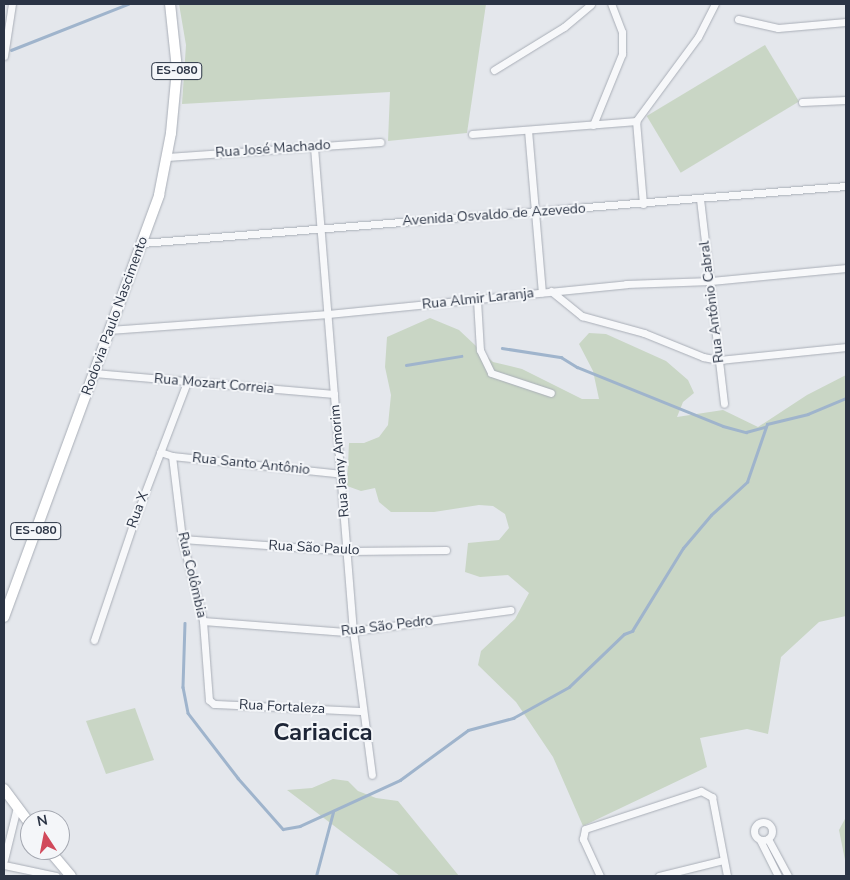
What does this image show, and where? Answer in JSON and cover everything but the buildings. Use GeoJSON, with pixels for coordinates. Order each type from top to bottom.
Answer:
{"type":"FeatureCollection","features":[{"type":"Feature","properties":{"kind":"main road","name":"Rodovia Paulo Nascimento"},"geometry":{"type":"LineString","coordinates":[[4,617],[159,195],[167,157],[177,68],[170,4]]}},
{"type":"Feature","properties":{"kind":"main road"},"geometry":{"type":"LineString","coordinates":[[4,789],[20,811]]}},
{"type":"Feature","properties":{"kind":"main road"},"geometry":{"type":"LineString","coordinates":[[57,860],[71,876]]}},
{"type":"Feature","properties":{"kind":"street"},"geometry":{"type":"LineString","coordinates":[[4,56],[12,4]]}},
{"type":"Feature","properties":{"kind":"street"},"geometry":{"type":"LineString","coordinates":[[494,70],[564,27],[591,4]]}},
{"type":"Feature","properties":{"kind":"street"},"geometry":{"type":"LineString","coordinates":[[592,126],[622,54],[622,32],[611,4]]}},
{"type":"Feature","properties":{"kind":"street"},"geometry":{"type":"LineString","coordinates":[[642,204],[636,121],[698,37],[715,4]]}},
{"type":"Feature","properties":{"kind":"street"},"geometry":{"type":"LineString","coordinates":[[738,19],[778,28],[846,22]]}},
{"type":"Feature","properties":{"kind":"street"},"geometry":{"type":"LineString","coordinates":[[802,102],[846,100]]}},
{"type":"Feature","properties":{"kind":"street"},"geometry":{"type":"LineString","coordinates":[[472,134],[592,126],[636,121]]}},
{"type":"Feature","properties":{"kind":"street"},"geometry":{"type":"LineString","coordinates":[[528,130],[542,292]]}},
{"type":"Feature","properties":{"kind":"street","name":"Rua José Machado"},"geometry":{"type":"LineString","coordinates":[[167,157],[380,142]]}},
{"type":"Feature","properties":{"kind":"street","name":"Rua Jamy Amorim"},"geometry":{"type":"LineString","coordinates":[[314,146],[342,474],[353,631],[362,711],[372,775]]}},
{"type":"Feature","properties":{"kind":"street","name":"Avenida Osvaldo de Azevedo"},"geometry":{"type":"LineString","coordinates":[[142,243],[536,213],[846,186]]}},
{"type":"Feature","properties":{"kind":"street","name":"Rua Antônio Cabral"},"geometry":{"type":"LineString","coordinates":[[700,199],[724,404]]}},
{"type":"Feature","properties":{"kind":"street","name":"Rua Almir Laranja"},"geometry":{"type":"LineString","coordinates":[[109,330],[328,314],[652,282],[711,281],[846,268]]}},
{"type":"Feature","properties":{"kind":"street"},"geometry":{"type":"LineString","coordinates":[[551,291],[582,316],[644,333],[696,355],[719,360],[846,347]]}},
{"type":"Feature","properties":{"kind":"street"},"geometry":{"type":"LineString","coordinates":[[477,300],[480,350],[485,366],[497,377],[551,393]]}},
{"type":"Feature","properties":{"kind":"street","name":"Rua Mozart Correia"},"geometry":{"type":"LineString","coordinates":[[94,373],[334,394]]}},
{"type":"Feature","properties":{"kind":"street","name":"Rua X"},"geometry":{"type":"LineString","coordinates":[[94,640],[160,452],[187,382]]}},
{"type":"Feature","properties":{"kind":"street","name":"Rua Santo Antônio"},"geometry":{"type":"LineString","coordinates":[[160,452],[172,456],[342,474]]}},
{"type":"Feature","properties":{"kind":"street","name":"Rua Colômbia"},"geometry":{"type":"LineString","coordinates":[[172,456],[182,539],[203,621],[207,695]]}},
{"type":"Feature","properties":{"kind":"street","name":"Rua São Paulo"},"geometry":{"type":"LineString","coordinates":[[182,539],[348,551],[446,550]]}},
{"type":"Feature","properties":{"kind":"street","name":"Rua São Pedro"},"geometry":{"type":"LineString","coordinates":[[203,621],[353,631],[511,610]]}},
{"type":"Feature","properties":{"kind":"street","name":"Rua Fortaleza"},"geometry":{"type":"LineString","coordinates":[[207,695],[214,704],[362,711]]}},
{"type":"Feature","properties":{"kind":"street"},"geometry":{"type":"LineString","coordinates":[[600,876],[583,838],[588,827],[702,791],[712,797],[727,876]]}},
{"type":"Feature","properties":{"kind":"street"},"geometry":{"type":"LineString","coordinates":[[4,860],[17,807]]}},
{"type":"Feature","properties":{"kind":"street"},"geometry":{"type":"LineString","coordinates":[[778,876],[764,839],[788,876]]}},
{"type":"Feature","properties":{"kind":"street"},"geometry":{"type":"LineString","coordinates":[[659,876],[723,860]]}},
{"type":"Feature","properties":{"kind":"street"},"geometry":{"type":"LineString","coordinates":[[4,865],[56,876]]}},
{"type":"Feature","properties":{"kind":"green space"},"geometry":{"type":"Polygon","coordinates":[[[179,4],[486,4],[467,133],[388,141],[390,92],[182,104],[186,45],[179,4]]]}},
{"type":"Feature","properties":{"kind":"green space"},"geometry":{"type":"Polygon","coordinates":[[[765,45],[799,102],[681,173],[647,116],[765,45]]]}},
{"type":"Feature","properties":{"kind":"green space"},"geometry":{"type":"Polygon","coordinates":[[[430,318],[459,330],[493,362],[522,369],[582,399],[599,399],[593,371],[579,344],[589,333],[606,334],[666,361],[688,380],[694,393],[683,402],[677,417],[723,410],[758,427],[807,395],[846,375],[846,616],[819,622],[781,657],[768,734],[747,729],[700,738],[707,767],[583,826],[553,757],[516,702],[478,665],[481,651],[515,619],[529,593],[508,575],[480,577],[465,572],[468,543],[499,540],[509,528],[505,514],[493,506],[479,505],[434,512],[391,512],[379,502],[375,488],[361,491],[347,486],[349,443],[364,443],[379,437],[388,425],[391,395],[385,367],[387,337],[430,318]]]}},
{"type":"Feature","properties":{"kind":"green space"},"geometry":{"type":"Polygon","coordinates":[[[135,708],[154,760],[106,774],[86,721],[135,708]]]}},
{"type":"Feature","properties":{"kind":"green space"},"geometry":{"type":"Polygon","coordinates":[[[333,779],[348,781],[358,791],[376,798],[398,801],[459,876],[400,876],[287,790],[312,788],[333,779]]]}},
{"type":"Feature","properties":{"kind":"green space"},"geometry":{"type":"Polygon","coordinates":[[[846,817],[846,865],[839,830],[846,817]]]}},
{"type":"Feature","properties":{"kind":"waterway"},"geometry":{"type":"LineString","coordinates":[[11,50],[128,4]]}},
{"type":"Feature","properties":{"kind":"waterway"},"geometry":{"type":"LineString","coordinates":[[502,348],[561,357],[577,367],[723,426],[746,432],[765,427]]}},
{"type":"Feature","properties":{"kind":"waterway"},"geometry":{"type":"LineString","coordinates":[[406,365],[461,356]]}},
{"type":"Feature","properties":{"kind":"waterway"},"geometry":{"type":"LineString","coordinates":[[185,623],[183,687],[188,713],[238,778],[283,829],[300,826],[400,780],[468,730],[513,718],[569,687],[624,634],[632,631],[683,548],[711,515],[747,482],[767,424],[808,414],[846,398]]}},
{"type":"Feature","properties":{"kind":"waterway"},"geometry":{"type":"LineString","coordinates":[[316,876],[333,812]]}},
{"type":"Feature","properties":{"kind":"district","name":"Cariacica"},"geometry":{"type":"Point","coordinates":[323,733]}}]}
